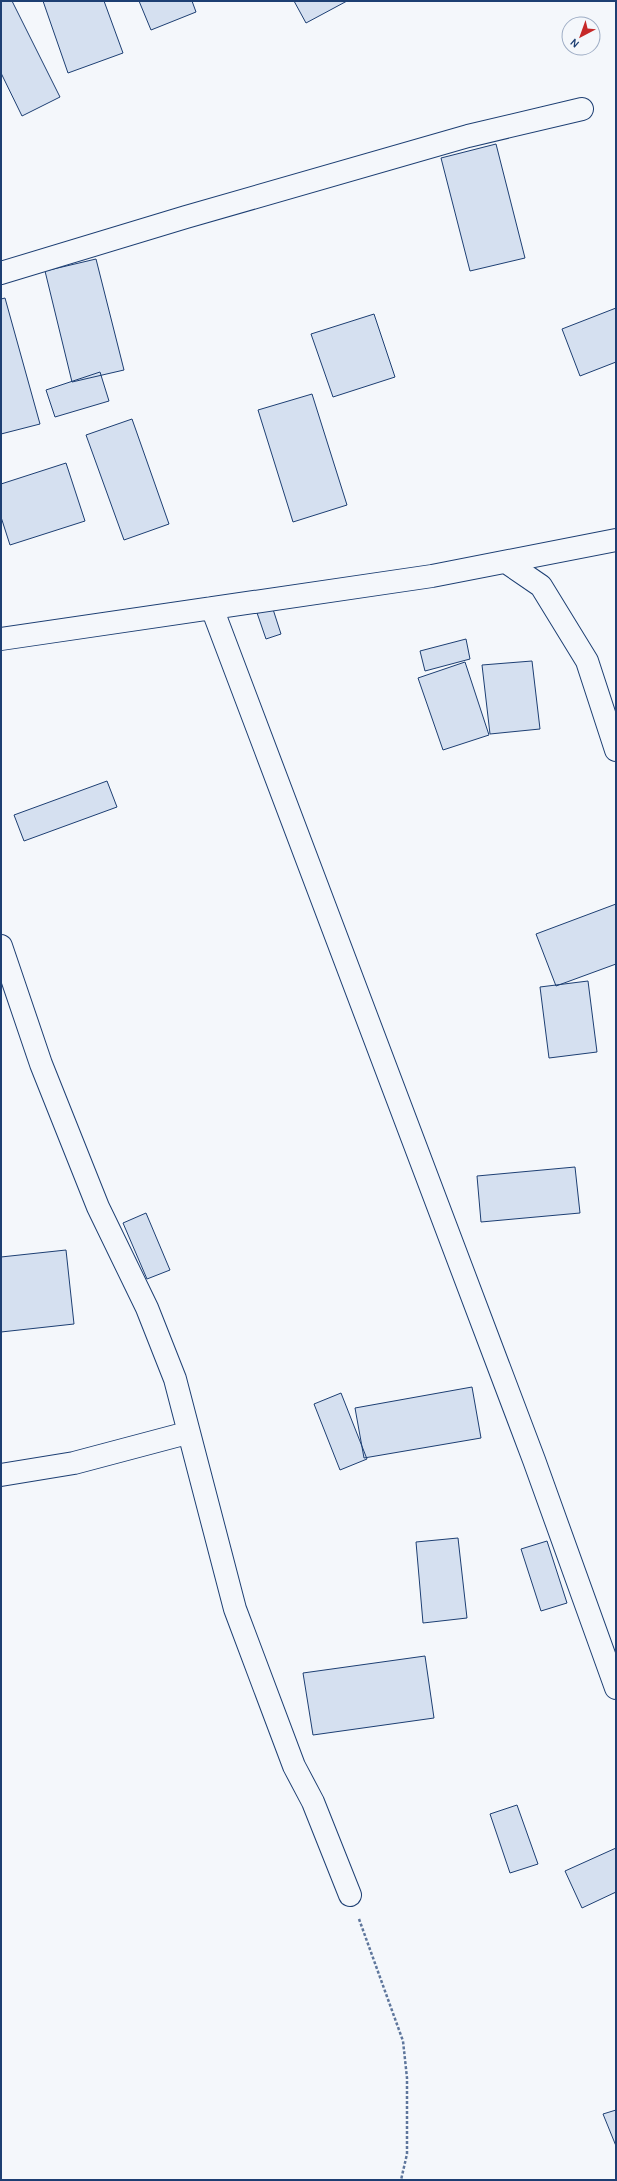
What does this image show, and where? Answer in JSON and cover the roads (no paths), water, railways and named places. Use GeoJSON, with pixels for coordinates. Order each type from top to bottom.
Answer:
{"type":"FeatureCollection","features":[{"type":"Feature","properties":{"kind":"street"},"geometry":{"type":"LineString","coordinates":[[1,273],[186,217],[468,136],[582,110]]}},
{"type":"Feature","properties":{"kind":"street"},"geometry":{"type":"LineString","coordinates":[[1,639],[432,576],[616,540]]}},
{"type":"Feature","properties":{"kind":"street"},"geometry":{"type":"LineString","coordinates":[[506,562],[541,586],[587,661],[616,750]]}},
{"type":"Feature","properties":{"kind":"street"},"geometry":{"type":"LineString","coordinates":[[212,608],[534,1460],[616,1688]]}},
{"type":"Feature","properties":{"kind":"street"},"geometry":{"type":"LineString","coordinates":[[1,946],[41,1064],[98,1207],[147,1308],[175,1379],[235,1609],[294,1766],[313,1802],[350,1895]]}},
{"type":"Feature","properties":{"kind":"street"},"geometry":{"type":"LineString","coordinates":[[1,1475],[74,1463],[188,1433]]}}]}
